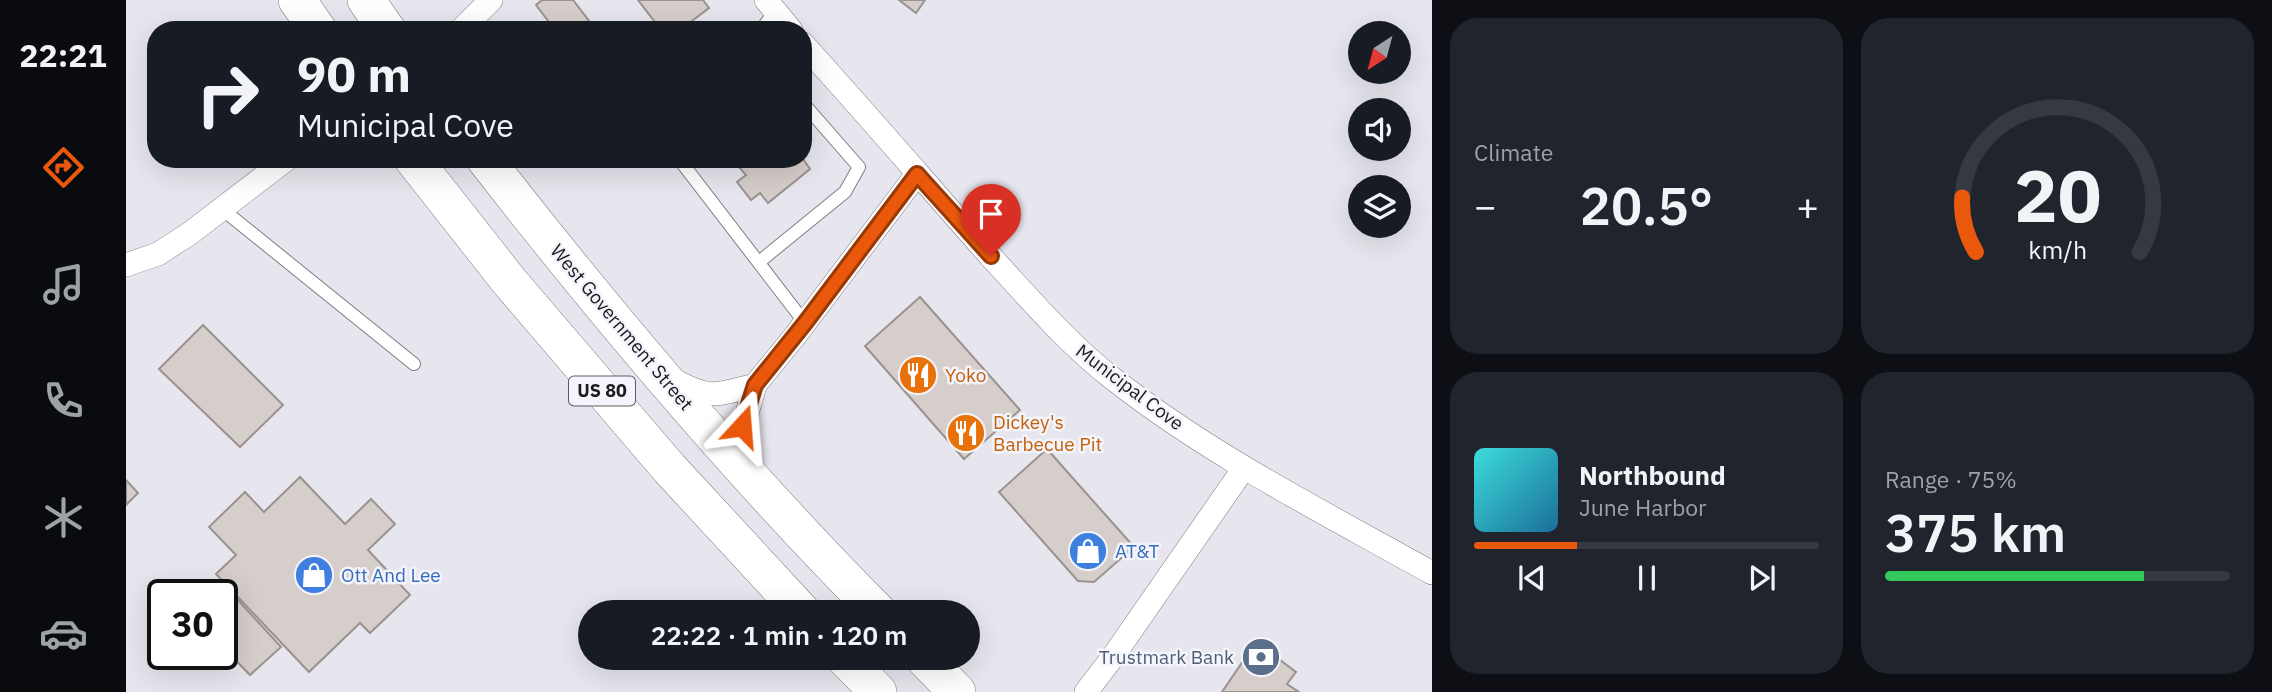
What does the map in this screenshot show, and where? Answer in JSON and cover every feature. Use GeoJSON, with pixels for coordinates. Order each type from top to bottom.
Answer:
{"type":"FeatureCollection","features":[{"type":"Feature","properties":{"kind":"main road"},"geometry":{"type":"LineString","coordinates":[[297,0],[312,21]]}},
{"type":"Feature","properties":{"kind":"main road"},"geometry":{"type":"LineString","coordinates":[[366,0],[381,21]]}},
{"type":"Feature","properties":{"kind":"main road","name":"US 80"},"geometry":{"type":"LineString","coordinates":[[420,168],[502,273],[669,468],[791,600]]}},
{"type":"Feature","properties":{"kind":"main road","name":"West Government Street"},"geometry":{"type":"LineString","coordinates":[[492,168],[707,429],[867,600]]}},
{"type":"Feature","properties":{"kind":"main road"},"geometry":{"type":"LineString","coordinates":[[857,670],[878,692]]}},
{"type":"Feature","properties":{"kind":"main road"},"geometry":{"type":"LineString","coordinates":[[935,670],[957,692]]}},
{"type":"Feature","properties":{"kind":"street"},"geometry":{"type":"LineString","coordinates":[[470,21],[491,0]]}},
{"type":"Feature","properties":{"kind":"street"},"geometry":{"type":"LineString","coordinates":[[770,5],[783,21]]}},
{"type":"Feature","properties":{"kind":"street","name":"Municipal Cove"},"geometry":{"type":"LineString","coordinates":[[812,54],[1069,341],[1111,377],[1244,468],[1432,573]]}},
{"type":"Feature","properties":{"kind":"street"},"geometry":{"type":"LineString","coordinates":[[126,265],[158,254],[275,168]]}},
{"type":"Feature","properties":{"kind":"street"},"geometry":{"type":"LineString","coordinates":[[765,492],[748,458],[742,436],[742,426],[755,385],[917,174]]}},
{"type":"Feature","properties":{"kind":"street"},"geometry":{"type":"LineString","coordinates":[[660,372],[703,394],[726,393],[755,385]]}},
{"type":"Feature","properties":{"kind":"street"},"geometry":{"type":"LineString","coordinates":[[1086,692],[1244,468]]}},
{"type":"Feature","properties":{"kind":"lane"},"geometry":{"type":"LineString","coordinates":[[759,262],[845,192],[859,167],[812,113]]}},
{"type":"Feature","properties":{"kind":"lane"},"geometry":{"type":"LineString","coordinates":[[685,168],[805,323]]}},
{"type":"Feature","properties":{"kind":"lane"},"geometry":{"type":"LineString","coordinates":[[222,209],[414,365]]}},
{"type":"Feature","properties":{"kind":"building"},"geometry":{"type":"Polygon","coordinates":[[[542,0],[573,0],[589,21],[548,21],[536,5],[542,0]]]}},
{"type":"Feature","properties":{"kind":"building"},"geometry":{"type":"Polygon","coordinates":[[[638,0],[703,0],[709,8],[692,21],[654,21],[638,0]]]}},
{"type":"Feature","properties":{"kind":"building"},"geometry":{"type":"Polygon","coordinates":[[[899,0],[925,0],[916,13],[899,0]]]}},
{"type":"Feature","properties":{"kind":"building"},"geometry":{"type":"Polygon","coordinates":[[[740,168],[810,169],[768,203],[760,193],[751,200],[737,182],[746,175],[740,168]]]}},
{"type":"Feature","properties":{"kind":"building"},"geometry":{"type":"Polygon","coordinates":[[[920,297],[1020,410],[964,459],[865,346],[920,297]]]}},
{"type":"Feature","properties":{"kind":"building"},"geometry":{"type":"Polygon","coordinates":[[[203,325],[283,405],[240,447],[159,369],[203,325]]]}},
{"type":"Feature","properties":{"kind":"building"},"geometry":{"type":"Polygon","coordinates":[[[1047,449],[1134,547],[1094,582],[1078,581],[999,492],[1047,449]]]}},
{"type":"Feature","properties":{"kind":"building"},"geometry":{"type":"Polygon","coordinates":[[[300,477],[345,524],[371,499],[395,524],[368,550],[410,595],[370,633],[360,623],[309,672],[238,597],[238,579],[221,579],[216,574],[236,555],[209,527],[245,492],[264,512],[300,477]]]}},
{"type":"Feature","properties":{"kind":"building"},"geometry":{"type":"Polygon","coordinates":[[[126,480],[138,493],[126,505],[126,480]]]}},
{"type":"Feature","properties":{"kind":"building"},"geometry":{"type":"Polygon","coordinates":[[[238,600],[281,647],[250,675],[238,663],[238,600]]]}},
{"type":"Feature","properties":{"kind":"building","name":"Trustmark Bank"},"geometry":{"type":"Polygon","coordinates":[[[1256,642],[1296,672],[1287,684],[1299,692],[1222,692],[1256,642]]]}},
{"type":"Feature","properties":{"kind":"place","name":"Yoko"},"geometry":{"type":"Point","coordinates":[918,375]}},
{"type":"Feature","properties":{"kind":"place","name":"Dickey's Barbecue Pit"},"geometry":{"type":"Point","coordinates":[966,433]}},
{"type":"Feature","properties":{"kind":"place","name":"AT&T"},"geometry":{"type":"Point","coordinates":[1088,551]}},
{"type":"Feature","properties":{"kind":"place","name":"Ott And Lee"},"geometry":{"type":"Point","coordinates":[314,575]}},
{"type":"Feature","properties":{"kind":"place","name":"Trustmark Bank"},"geometry":{"type":"Point","coordinates":[1261,657]}},
{"type":"Feature","properties":{"kind":"route"},"geometry":{"type":"LineString","coordinates":[[742,426],[755,385],[917,174],[991,256]]}}]}
